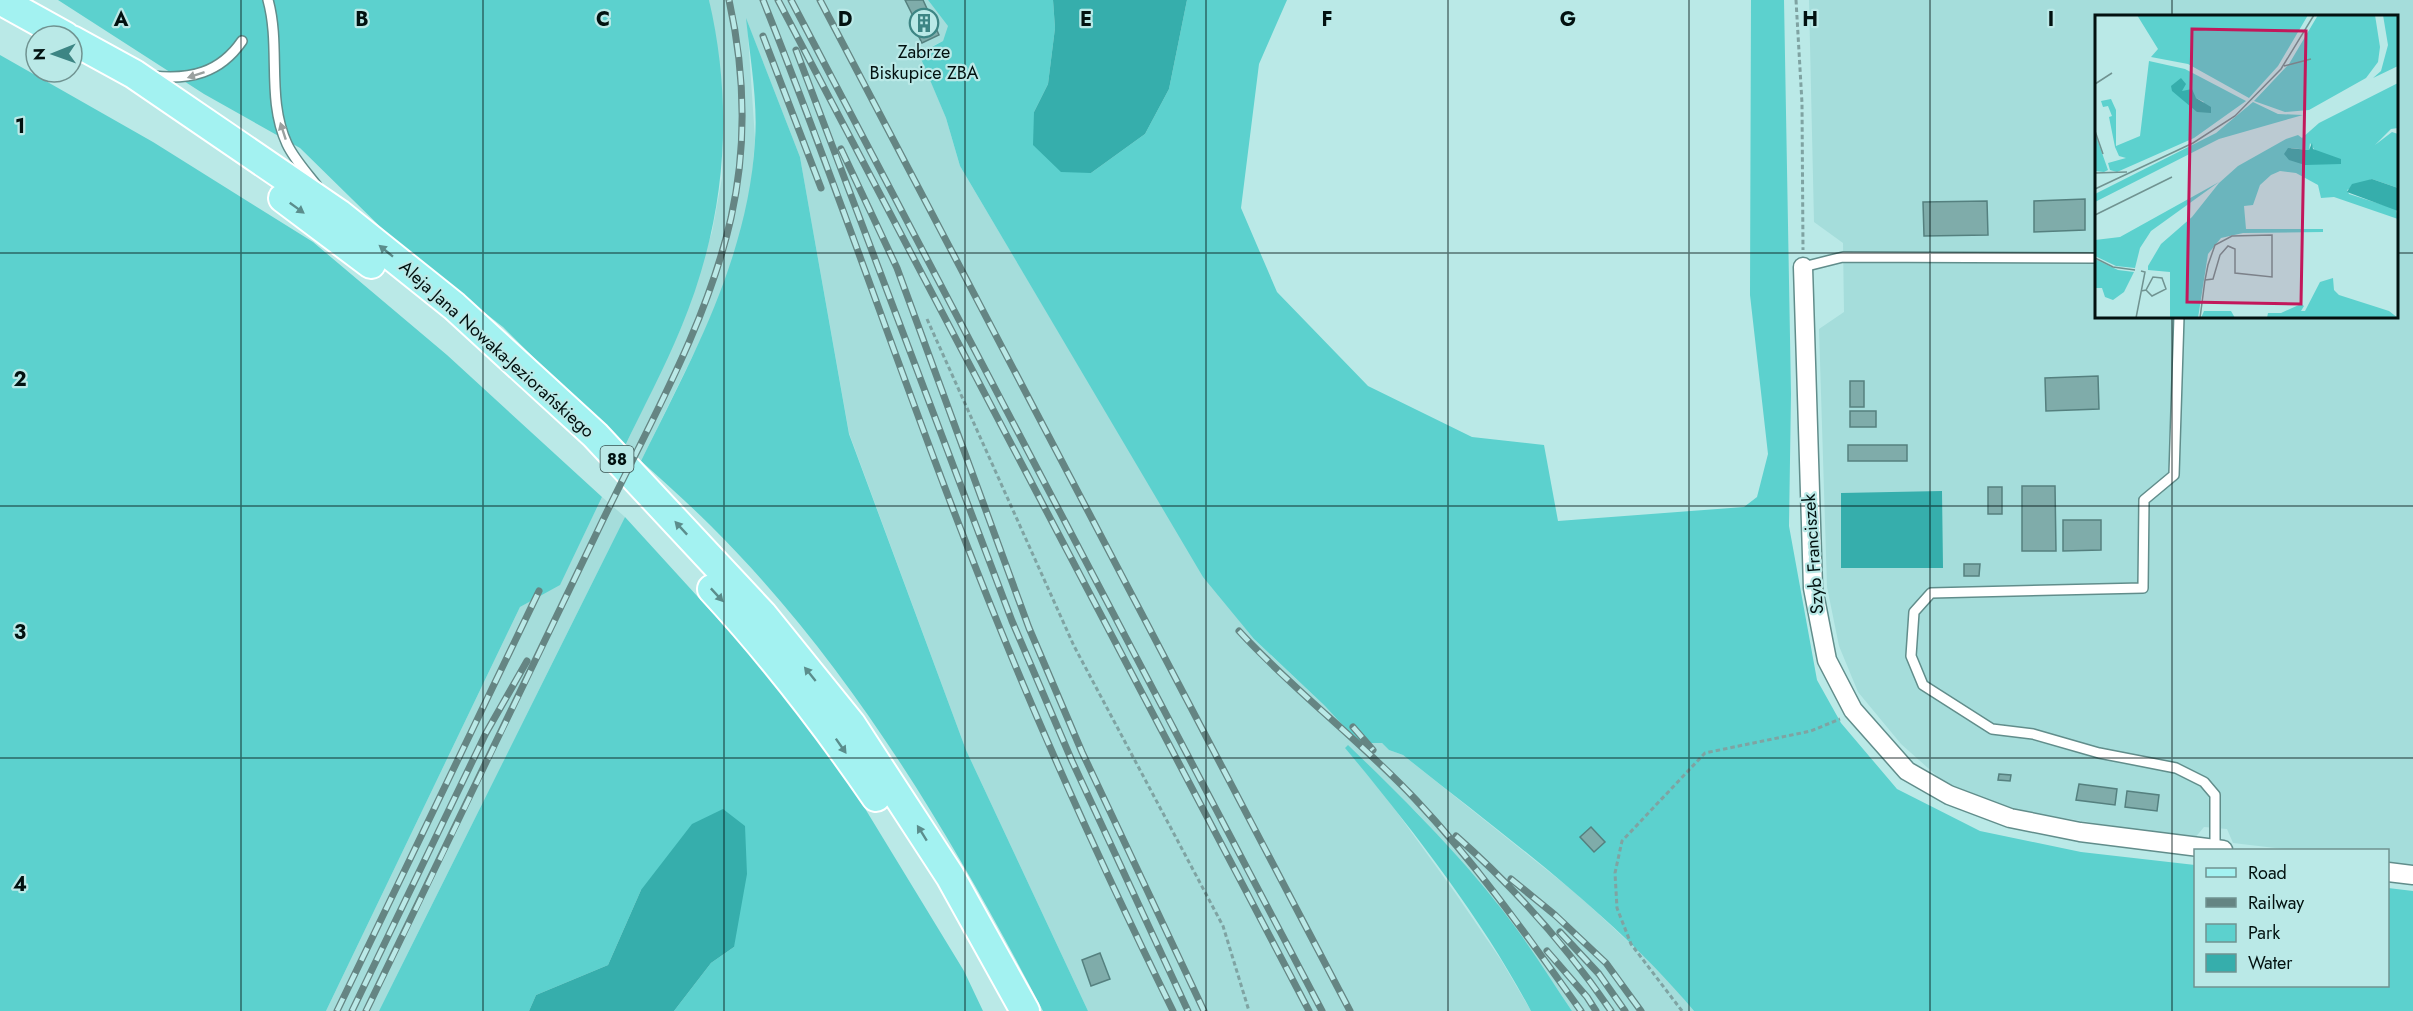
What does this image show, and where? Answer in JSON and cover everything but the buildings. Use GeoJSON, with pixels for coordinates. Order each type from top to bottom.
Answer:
{"type":"FeatureCollection","features":[{"type":"Feature","properties":{"kind":"main road"},"geometry":{"type":"LineString","coordinates":[[0,0],[43,24]]}},
{"type":"Feature","properties":{"kind":"main road"},"geometry":{"type":"LineString","coordinates":[[0,22],[24,35]]}},
{"type":"Feature","properties":{"kind":"main road","name":"Aleja Jana Nowaka-Jeziorańskiego"},"geometry":{"type":"LineString","coordinates":[[84,47],[134,74],[339,213],[454,306],[595,435],[762,615],[850,724],[901,798],[950,876],[1024,1011]]}},
{"type":"Feature","properties":{"kind":"main road","name":"Aleja Jana Nowaka-Jeziorańskiego"},"geometry":{"type":"LineString","coordinates":[[84,68],[119,87],[334,234],[436,315],[584,451],[748,628],[834,736],[934,886],[1004,1011]]}},
{"type":"Feature","properties":{"kind":"street","name":"Szyb Franciszek"},"geometry":{"type":"LineString","coordinates":[[1803,267],[1813,588],[1827,660],[1853,710],[1907,771],[1949,795],[1969,803],[2010,818],[2080,832],[2211,849]]}},
{"type":"Feature","properties":{"kind":"street"},"geometry":{"type":"LineString","coordinates":[[2389,872],[2413,875]]}},
{"type":"Feature","properties":{"kind":"lane"},"geometry":{"type":"LineString","coordinates":[[268,0],[274,38],[277,104],[287,144],[339,213]]}},
{"type":"Feature","properties":{"kind":"lane"},"geometry":{"type":"LineString","coordinates":[[134,74],[171,78],[197,75],[227,60],[242,41]]}},
{"type":"Feature","properties":{"kind":"lane"},"geometry":{"type":"LineString","coordinates":[[1803,267],[1843,257],[2095,258]]}},
{"type":"Feature","properties":{"kind":"lane"},"geometry":{"type":"LineString","coordinates":[[2179,318],[2174,475],[2144,500],[2143,588],[1931,593],[1914,612],[1911,656],[1923,685],[1992,729],[2033,734],[2099,753],[2176,768],[2204,782],[2215,795],[2219,849]]}},
{"type":"Feature","properties":{"kind":"path"},"geometry":{"type":"LineString","coordinates":[[1796,0],[1802,103],[1803,267]]}},
{"type":"Feature","properties":{"kind":"path"},"geometry":{"type":"LineString","coordinates":[[927,319],[1074,646],[1223,926],[1249,1011]]}},
{"type":"Feature","properties":{"kind":"path"},"geometry":{"type":"LineString","coordinates":[[1682,1011],[1631,944],[1617,908],[1615,873],[1622,841],[1705,753],[1811,731],[1834,723],[1853,710]]}},
{"type":"Feature","properties":{"kind":"shaded area"},"geometry":{"type":"Polygon","coordinates":[[[709,0],[928,0],[949,26],[943,41],[919,53],[946,118],[960,166],[1204,577],[1255,640],[1325,706],[1359,743],[1382,743],[1389,750],[1403,755],[1577,894],[1663,974],[1694,1011],[1572,1011],[1520,934],[1462,862],[1416,812],[1345,748],[1386,797],[1456,894],[1501,960],[1531,1011],[1088,1011],[966,750],[849,433],[800,157],[747,21],[755,139],[751,189],[740,239],[725,284],[701,339],[641,461],[624,448],[681,328],[712,232],[722,178],[723,123],[720,71],[709,0]]]}},
{"type":"Feature","properties":{"kind":"shaded area"},"geometry":{"type":"Polygon","coordinates":[[[1809,0],[2413,0],[2413,867],[2389,863],[2389,849],[2284,849],[2233,843],[2227,829],[2204,827],[2194,839],[2013,810],[1947,785],[1901,744],[1858,692],[1839,646],[1827,587],[1819,329],[1844,312],[1843,243],[1814,222],[1809,0]]]}},
{"type":"Feature","properties":{"kind":"shaded area"},"geometry":{"type":"Polygon","coordinates":[[[602,497],[625,517],[379,1011],[326,1011],[520,607],[560,584],[602,497]]]}},
{"type":"Feature","properties":{"kind":"green space"},"geometry":{"type":"Polygon","coordinates":[[[58,0],[709,0],[722,84],[721,166],[716,207],[708,248],[681,328],[624,448],[503,327],[404,250],[300,148],[204,94],[58,0]]]}},
{"type":"Feature","properties":{"kind":"green space"},"geometry":{"type":"Polygon","coordinates":[[[928,0],[1053,0],[1055,28],[1048,84],[1034,112],[1091,173],[1145,134],[1169,89],[1187,0],[1287,0],[1259,64],[1241,208],[1277,292],[1368,386],[1472,437],[1544,445],[1558,521],[1744,507],[1757,497],[1768,454],[1750,295],[1751,0],[1784,0],[1791,394],[1789,526],[1817,680],[1841,723],[1897,789],[1980,831],[2081,852],[2194,865],[2194,987],[2389,987],[2389,888],[2413,891],[2413,1011],[1694,1011],[1628,940],[1517,845],[1403,755],[1389,750],[1382,743],[1359,743],[1325,706],[1254,639],[1203,577],[960,166],[946,118],[919,54],[943,41],[948,26],[928,0]]]}},
{"type":"Feature","properties":{"kind":"green space"},"geometry":{"type":"Polygon","coordinates":[[[746,18],[800,157],[849,434],[966,750],[1088,1011],[1043,1011],[1009,946],[935,818],[853,694],[809,636],[761,579],[703,518],[641,461],[698,345],[729,267],[741,226],[750,184],[756,126],[755,95],[746,18]]]}},
{"type":"Feature","properties":{"kind":"green space"},"geometry":{"type":"Polygon","coordinates":[[[0,55],[24,69],[24,84],[51,84],[153,142],[313,242],[447,355],[602,497],[560,585],[520,607],[326,1011],[0,1011],[0,55]]]}},
{"type":"Feature","properties":{"kind":"green space"},"geometry":{"type":"Polygon","coordinates":[[[625,517],[750,654],[833,756],[964,971],[983,1011],[674,1011],[711,963],[734,947],[641,890],[608,965],[536,995],[529,1011],[379,1011],[625,517]]]}},
{"type":"Feature","properties":{"kind":"green space"},"geometry":{"type":"Polygon","coordinates":[[[1348,745],[1416,813],[1481,884],[1521,935],[1572,1011],[1531,1011],[1491,943],[1445,875],[1345,748],[1348,745]]]}},
{"type":"Feature","properties":{"kind":"water"},"geometry":{"type":"Polygon","coordinates":[[[1053,0],[1187,0],[1169,89],[1145,134],[1091,173],[1061,172],[1033,145],[1034,112],[1048,84],[1055,28],[1053,0]]]}},
{"type":"Feature","properties":{"kind":"water"},"geometry":{"type":"Polygon","coordinates":[[[1942,491],[1943,568],[1841,568],[1841,493],[1942,491]]]}},
{"type":"Feature","properties":{"kind":"water"},"geometry":{"type":"Polygon","coordinates":[[[723,809],[745,826],[747,874],[734,947],[711,963],[674,1011],[529,1011],[536,995],[608,965],[641,890],[692,824],[723,809]]]}},
{"type":"Feature","properties":{"kind":"railway"},"geometry":{"type":"LineString","coordinates":[[366,1011],[656,414],[707,297],[731,218],[740,164],[741,82],[729,0]]}},
{"type":"Feature","properties":{"kind":"railway"},"geometry":{"type":"LineString","coordinates":[[763,0],[794,78],[938,470],[999,626],[1083,820],[1173,1011]]}},
{"type":"Feature","properties":{"kind":"railway"},"geometry":{"type":"LineString","coordinates":[[778,0],[1309,1011]]}},
{"type":"Feature","properties":{"kind":"railway"},"geometry":{"type":"LineString","coordinates":[[791,0],[1322,1011]]}},
{"type":"Feature","properties":{"kind":"railway"},"geometry":{"type":"LineString","coordinates":[[820,0],[1350,1011]]}},
{"type":"Feature","properties":{"kind":"railway"},"geometry":{"type":"LineString","coordinates":[[763,36],[821,188]]}},
{"type":"Feature","properties":{"kind":"railway"},"geometry":{"type":"LineString","coordinates":[[796,50],[1012,621],[1072,761],[1188,1011]]}},
{"type":"Feature","properties":{"kind":"railway"},"geometry":{"type":"LineString","coordinates":[[841,149],[897,268],[1029,628],[1082,752],[1204,1011]]}},
{"type":"Feature","properties":{"kind":"railway"},"geometry":{"type":"LineString","coordinates":[[337,1011],[539,591]]}},
{"type":"Feature","properties":{"kind":"railway"},"geometry":{"type":"LineString","coordinates":[[1239,631],[1282,674],[1395,778],[1439,825],[1502,903],[1581,1011]]}},
{"type":"Feature","properties":{"kind":"railway"},"geometry":{"type":"LineString","coordinates":[[352,1011],[486,733],[527,661]]}},
{"type":"Feature","properties":{"kind":"railway"},"geometry":{"type":"LineString","coordinates":[[1353,727],[1373,750]]}},
{"type":"Feature","properties":{"kind":"railway"},"geometry":{"type":"LineString","coordinates":[[1456,836],[1539,919],[1611,1011]]}},
{"type":"Feature","properties":{"kind":"railway"},"geometry":{"type":"LineString","coordinates":[[1511,879],[1555,915],[1606,963],[1641,1011]]}},
{"type":"Feature","properties":{"kind":"railway"},"geometry":{"type":"LineString","coordinates":[[1560,932],[1599,974],[1625,1011]]}},
{"type":"Feature","properties":{"kind":"railway"},"geometry":{"type":"LineString","coordinates":[[1547,951],[1587,997],[1596,1011]]}},
{"type":"Feature","properties":{"kind":"place","name":"Zabrze Biskupice ZBA"},"geometry":{"type":"Point","coordinates":[924,23]}}]}
